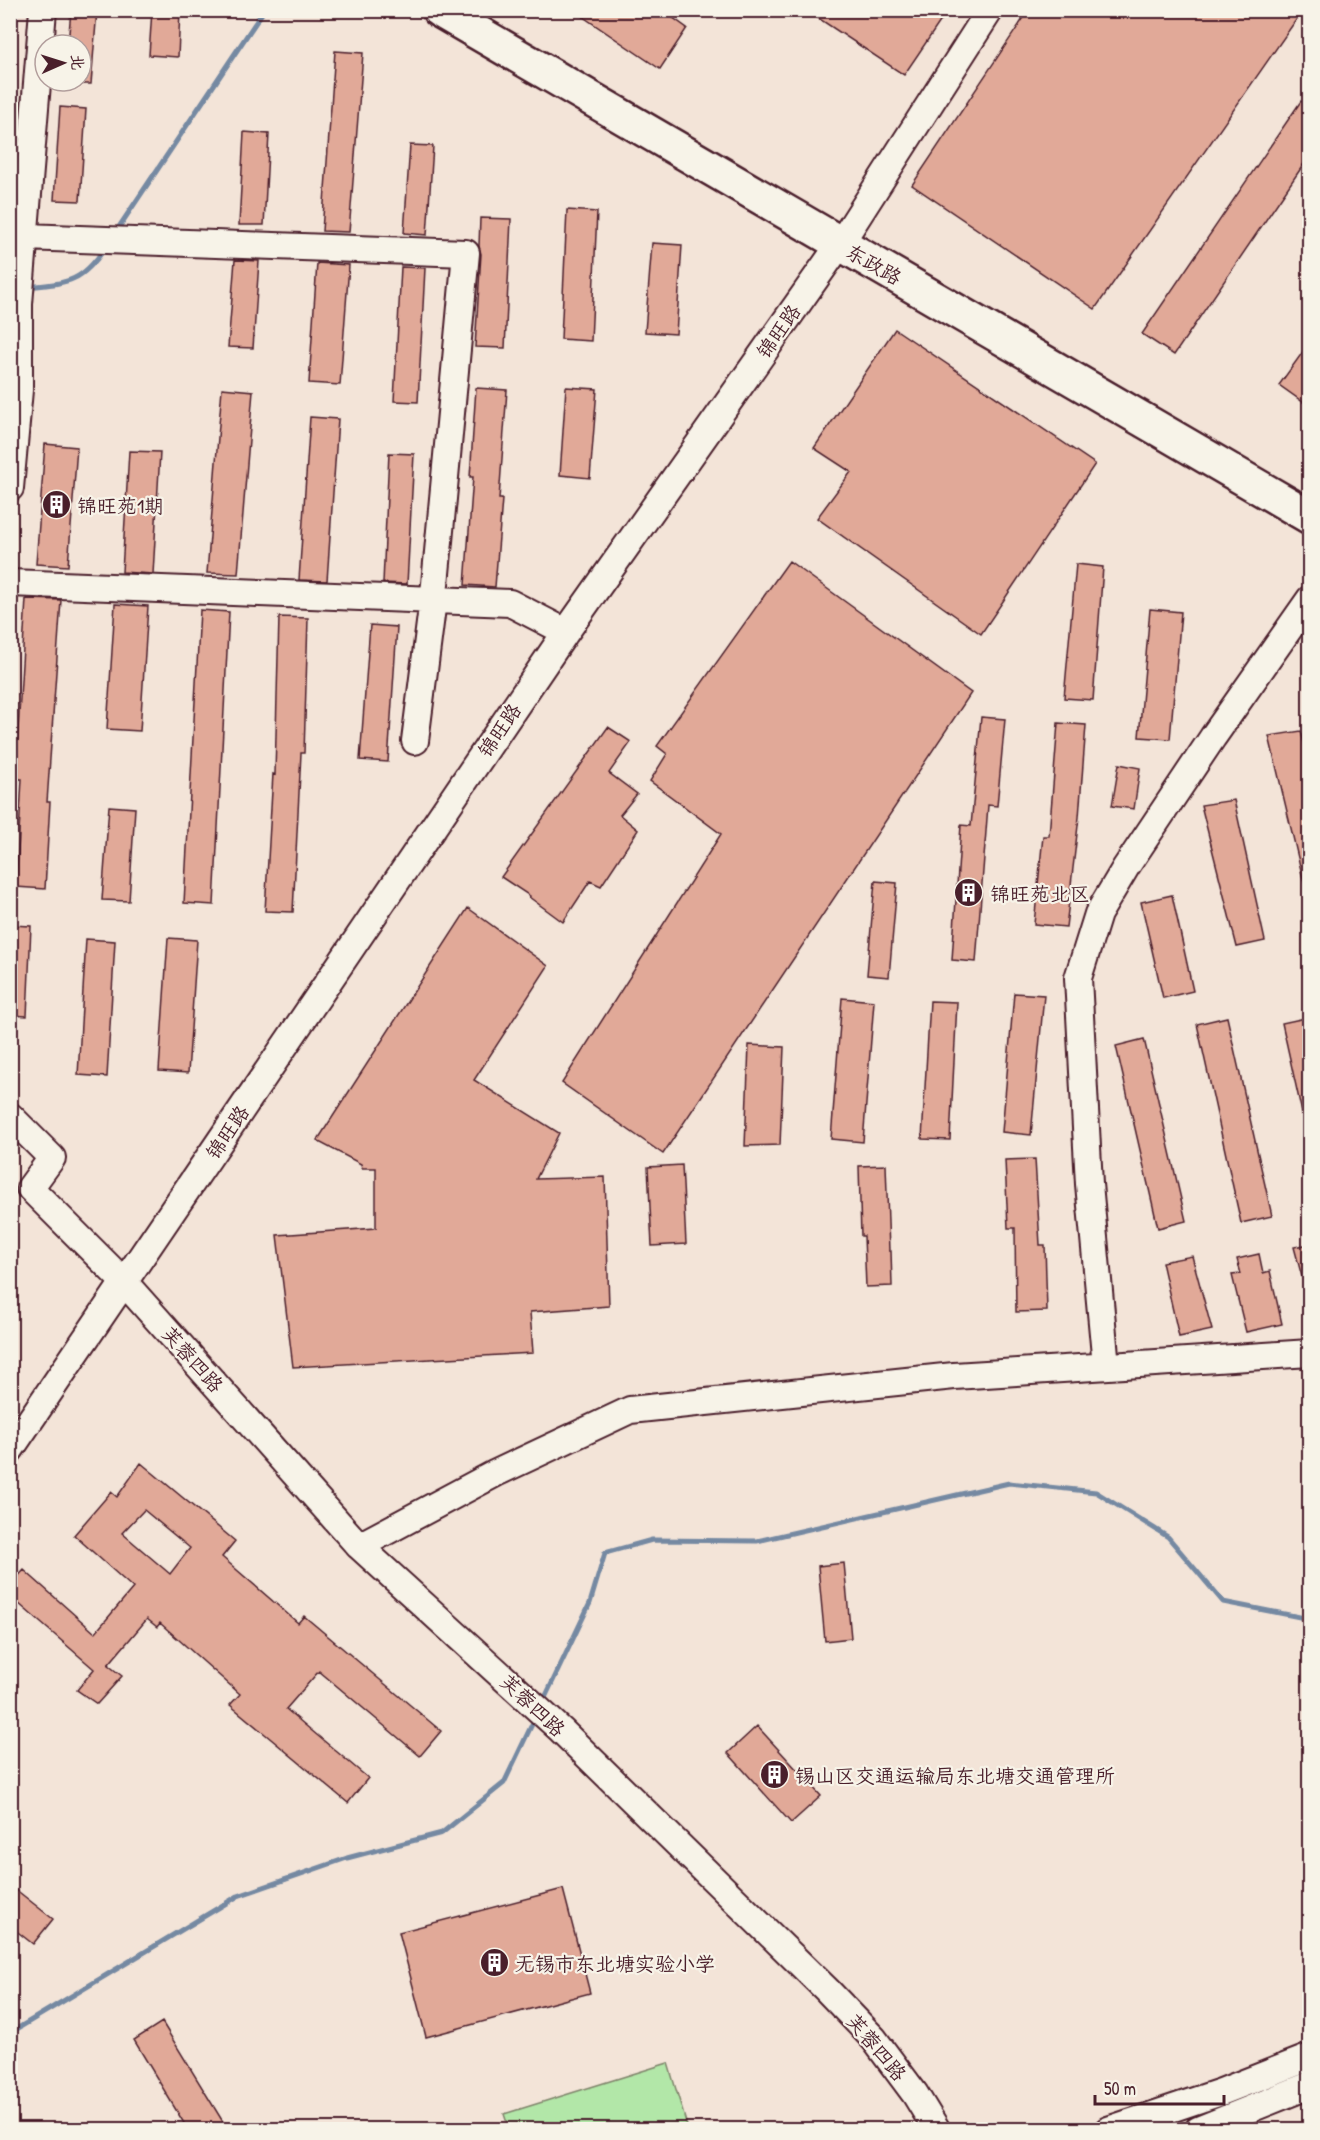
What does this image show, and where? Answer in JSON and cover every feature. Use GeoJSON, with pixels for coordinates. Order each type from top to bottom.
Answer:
{"type":"FeatureCollection","features":[{"type":"Feature","properties":{"kind":"main road","name":"东政路"},"geometry":{"type":"LineString","coordinates":[[439,10],[845,236],[1053,344],[1310,495]]}},
{"type":"Feature","properties":{"kind":"main road","name":"东政路"},"geometry":{"type":"LineString","coordinates":[[477,10],[1310,517]]}},
{"type":"Feature","properties":{"kind":"street"},"geometry":{"type":"LineString","coordinates":[[10,488],[19,390],[21,271],[43,10]]}},
{"type":"Feature","properties":{"kind":"street","name":"锦旺路"},"geometry":{"type":"LineString","coordinates":[[10,1450],[566,632],[845,236],[990,10]]}},
{"type":"Feature","properties":{"kind":"street"},"geometry":{"type":"LineString","coordinates":[[25,237],[466,254],[433,599],[415,741]]}},
{"type":"Feature","properties":{"kind":"street"},"geometry":{"type":"LineString","coordinates":[[10,583],[510,603],[566,632]]}},
{"type":"Feature","properties":{"kind":"street"},"geometry":{"type":"LineString","coordinates":[[1106,1366],[1089,1184],[1078,978],[1098,914],[1126,867],[1213,737],[1310,599]]}},
{"type":"Feature","properties":{"kind":"street","name":"芙蓉四路"},"geometry":{"type":"LineString","coordinates":[[10,1116],[52,1158],[30,1188],[124,1282],[359,1546],[561,1730],[826,1989],[874,2039],[915,2094],[938,2130]]}},
{"type":"Feature","properties":{"kind":"street"},"geometry":{"type":"LineString","coordinates":[[359,1546],[496,1473],[630,1410],[954,1376],[1310,1353]]}},
{"type":"Feature","properties":{"kind":"street"},"geometry":{"type":"LineString","coordinates":[[1108,2130],[1221,2092],[1310,2057]]}},
{"type":"Feature","properties":{"kind":"street"},"geometry":{"type":"LineString","coordinates":[[1198,2130],[1310,2085]]}},
{"type":"Feature","properties":{"kind":"green space"},"geometry":{"type":"Polygon","coordinates":[[[668,2063],[688,2129],[509,2129],[504,2114],[668,2063]]]}},
{"type":"Feature","properties":{"kind":"building"},"geometry":{"type":"Polygon","coordinates":[[[71,10],[97,10],[93,59],[93,33],[69,33],[71,10]]]}},
{"type":"Feature","properties":{"kind":"building"},"geometry":{"type":"Polygon","coordinates":[[[152,10],[180,10],[178,57],[149,55],[152,10]]]}},
{"type":"Feature","properties":{"kind":"building"},"geometry":{"type":"Polygon","coordinates":[[[573,10],[662,10],[687,28],[660,69],[573,10]]]}},
{"type":"Feature","properties":{"kind":"building"},"geometry":{"type":"Polygon","coordinates":[[[806,10],[948,10],[904,75],[806,10]]]}},
{"type":"Feature","properties":{"kind":"building"},"geometry":{"type":"Polygon","coordinates":[[[1029,10],[1303,10],[1095,309],[912,185],[1029,10]]]}},
{"type":"Feature","properties":{"kind":"building"},"geometry":{"type":"Polygon","coordinates":[[[335,51],[363,53],[349,232],[322,231],[335,51]]]}},
{"type":"Feature","properties":{"kind":"building"},"geometry":{"type":"Polygon","coordinates":[[[1301,101],[1310,107],[1310,155],[1174,355],[1142,334],[1301,101]]]}},
{"type":"Feature","properties":{"kind":"building"},"geometry":{"type":"Polygon","coordinates":[[[60,107],[86,109],[80,201],[54,200],[60,107]]]}},
{"type":"Feature","properties":{"kind":"building"},"geometry":{"type":"Polygon","coordinates":[[[244,132],[269,134],[264,225],[239,225],[244,132]]]}},
{"type":"Feature","properties":{"kind":"building"},"geometry":{"type":"Polygon","coordinates":[[[410,145],[433,146],[427,235],[404,233],[410,145]]]}},
{"type":"Feature","properties":{"kind":"building"},"geometry":{"type":"Polygon","coordinates":[[[567,210],[597,212],[591,341],[561,339],[567,210]]]}},
{"type":"Feature","properties":{"kind":"building"},"geometry":{"type":"Polygon","coordinates":[[[480,218],[511,219],[505,348],[475,347],[481,254],[480,218]]]}},
{"type":"Feature","properties":{"kind":"building"},"geometry":{"type":"Polygon","coordinates":[[[652,243],[682,245],[676,334],[645,332],[652,243]]]}},
{"type":"Feature","properties":{"kind":"building"},"geometry":{"type":"Polygon","coordinates":[[[235,260],[259,261],[253,348],[228,347],[235,260]]]}},
{"type":"Feature","properties":{"kind":"building"},"geometry":{"type":"Polygon","coordinates":[[[317,263],[349,265],[340,385],[309,383],[317,263]]]}},
{"type":"Feature","properties":{"kind":"building"},"geometry":{"type":"Polygon","coordinates":[[[401,267],[425,268],[418,402],[394,401],[401,267]]]}},
{"type":"Feature","properties":{"kind":"building"},"geometry":{"type":"Polygon","coordinates":[[[895,329],[1095,464],[981,634],[817,518],[851,472],[814,448],[895,329]]]}},
{"type":"Feature","properties":{"kind":"building"},"geometry":{"type":"Polygon","coordinates":[[[1310,342],[1310,407],[1279,385],[1310,342]]]}},
{"type":"Feature","properties":{"kind":"building"},"geometry":{"type":"Polygon","coordinates":[[[566,387],[597,389],[590,478],[560,475],[566,387]]]}},
{"type":"Feature","properties":{"kind":"building"},"geometry":{"type":"Polygon","coordinates":[[[222,388],[253,391],[238,574],[207,573],[222,388]]]}},
{"type":"Feature","properties":{"kind":"building"},"geometry":{"type":"Polygon","coordinates":[[[476,388],[507,390],[495,587],[465,585],[473,477],[470,477],[476,388]]]}},
{"type":"Feature","properties":{"kind":"building"},"geometry":{"type":"Polygon","coordinates":[[[310,417],[338,419],[327,581],[299,580],[310,417]]]}},
{"type":"Feature","properties":{"kind":"building","name":"锦旺苑1期"},"geometry":{"type":"Polygon","coordinates":[[[45,444],[77,447],[68,566],[36,564],[45,444]]]}},
{"type":"Feature","properties":{"kind":"building"},"geometry":{"type":"Polygon","coordinates":[[[129,451],[160,452],[153,574],[122,572],[129,451]]]}},
{"type":"Feature","properties":{"kind":"building"},"geometry":{"type":"Polygon","coordinates":[[[389,453],[414,454],[407,584],[383,583],[389,453]]]}},
{"type":"Feature","properties":{"kind":"building"},"geometry":{"type":"Polygon","coordinates":[[[789,561],[971,693],[663,1154],[562,1083],[721,834],[650,781],[667,754],[657,746],[789,561]]]}},
{"type":"Feature","properties":{"kind":"building"},"geometry":{"type":"Polygon","coordinates":[[[1076,564],[1103,567],[1093,700],[1064,698],[1076,564]]]}},
{"type":"Feature","properties":{"kind":"building"},"geometry":{"type":"Polygon","coordinates":[[[26,599],[61,600],[47,802],[50,802],[45,889],[16,887],[22,779],[15,779],[26,599]]]}},
{"type":"Feature","properties":{"kind":"building"},"geometry":{"type":"Polygon","coordinates":[[[115,604],[148,606],[140,731],[107,729],[115,604]]]}},
{"type":"Feature","properties":{"kind":"building"},"geometry":{"type":"Polygon","coordinates":[[[1150,609],[1181,612],[1170,739],[1139,737],[1150,609]]]}},
{"type":"Feature","properties":{"kind":"building"},"geometry":{"type":"Polygon","coordinates":[[[200,610],[229,612],[214,905],[184,903],[200,610]]]}},
{"type":"Feature","properties":{"kind":"building"},"geometry":{"type":"Polygon","coordinates":[[[279,617],[308,618],[304,753],[301,753],[293,912],[265,911],[273,774],[275,775],[279,617]]]}},
{"type":"Feature","properties":{"kind":"building"},"geometry":{"type":"Polygon","coordinates":[[[370,625],[397,627],[388,762],[360,760],[370,625]]]}},
{"type":"Feature","properties":{"kind":"building"},"geometry":{"type":"Polygon","coordinates":[[[981,717],[1005,719],[997,806],[988,805],[976,962],[952,960],[961,825],[971,826],[981,717]]]}},
{"type":"Feature","properties":{"kind":"building"},"geometry":{"type":"Polygon","coordinates":[[[1058,723],[1086,725],[1079,817],[1066,927],[1034,924],[1043,836],[1049,836],[1058,723]]]}},
{"type":"Feature","properties":{"kind":"building"},"geometry":{"type":"Polygon","coordinates":[[[608,727],[631,742],[609,773],[637,794],[620,815],[638,830],[601,886],[590,881],[563,922],[501,877],[608,727]]]}},
{"type":"Feature","properties":{"kind":"building"},"geometry":{"type":"Polygon","coordinates":[[[1301,731],[1310,768],[1310,882],[1304,883],[1269,736],[1301,731]]]}},
{"type":"Feature","properties":{"kind":"building"},"geometry":{"type":"Polygon","coordinates":[[[1119,764],[1140,768],[1134,809],[1112,806],[1119,764]]]}},
{"type":"Feature","properties":{"kind":"building"},"geometry":{"type":"Polygon","coordinates":[[[1234,800],[1265,941],[1237,947],[1201,805],[1234,800]]]}},
{"type":"Feature","properties":{"kind":"building"},"geometry":{"type":"Polygon","coordinates":[[[109,806],[135,808],[129,901],[102,900],[109,806]]]}},
{"type":"Feature","properties":{"kind":"building"},"geometry":{"type":"Polygon","coordinates":[[[875,881],[897,883],[889,977],[867,975],[875,881]]]}},
{"type":"Feature","properties":{"kind":"building"},"geometry":{"type":"Polygon","coordinates":[[[1172,895],[1193,991],[1163,998],[1141,902],[1172,895]]]}},
{"type":"Feature","properties":{"kind":"building"},"geometry":{"type":"Polygon","coordinates":[[[468,908],[548,966],[474,1080],[559,1133],[536,1179],[605,1177],[609,1306],[530,1312],[533,1353],[293,1367],[277,1235],[376,1228],[376,1168],[362,1168],[361,1164],[317,1141],[468,908]]]}},
{"type":"Feature","properties":{"kind":"building"},"geometry":{"type":"Polygon","coordinates":[[[10,925],[31,926],[27,1016],[10,1015],[10,925]]]}},
{"type":"Feature","properties":{"kind":"building"},"geometry":{"type":"Polygon","coordinates":[[[168,938],[197,940],[188,1073],[159,1071],[168,938]]]}},
{"type":"Feature","properties":{"kind":"building"},"geometry":{"type":"Polygon","coordinates":[[[86,939],[115,941],[107,1077],[78,1075],[86,939]]]}},
{"type":"Feature","properties":{"kind":"building"},"geometry":{"type":"Polygon","coordinates":[[[1014,993],[1044,995],[1031,1135],[1002,1132],[1014,993]]]}},
{"type":"Feature","properties":{"kind":"building"},"geometry":{"type":"Polygon","coordinates":[[[842,998],[874,1001],[863,1142],[831,1139],[842,998]]]}},
{"type":"Feature","properties":{"kind":"building"},"geometry":{"type":"Polygon","coordinates":[[[930,1001],[957,1002],[950,1140],[922,1139],[930,1001]]]}},
{"type":"Feature","properties":{"kind":"building"},"geometry":{"type":"Polygon","coordinates":[[[1227,1017],[1272,1216],[1241,1223],[1197,1024],[1227,1017]]]}},
{"type":"Feature","properties":{"kind":"building"},"geometry":{"type":"Polygon","coordinates":[[[1310,1017],[1310,1121],[1304,1122],[1282,1023],[1310,1017]]]}},
{"type":"Feature","properties":{"kind":"building"},"geometry":{"type":"Polygon","coordinates":[[[1144,1039],[1186,1221],[1158,1228],[1116,1046],[1144,1039]]]}},
{"type":"Feature","properties":{"kind":"building"},"geometry":{"type":"Polygon","coordinates":[[[749,1045],[784,1047],[780,1145],[745,1146],[749,1045]]]}},
{"type":"Feature","properties":{"kind":"building"},"geometry":{"type":"Polygon","coordinates":[[[1035,1159],[1040,1245],[1045,1245],[1047,1311],[1016,1312],[1015,1228],[1008,1228],[1005,1160],[1035,1159]]]}},
{"type":"Feature","properties":{"kind":"building"},"geometry":{"type":"Polygon","coordinates":[[[682,1165],[686,1244],[652,1246],[648,1167],[682,1165]]]}},
{"type":"Feature","properties":{"kind":"building"},"geometry":{"type":"Polygon","coordinates":[[[886,1165],[892,1286],[866,1287],[864,1236],[861,1236],[859,1166],[886,1165]]]}},
{"type":"Feature","properties":{"kind":"building"},"geometry":{"type":"Polygon","coordinates":[[[1310,1244],[1310,1287],[1305,1288],[1294,1247],[1310,1244]]]}},
{"type":"Feature","properties":{"kind":"building"},"geometry":{"type":"Polygon","coordinates":[[[1259,1254],[1263,1273],[1270,1271],[1282,1324],[1246,1332],[1232,1275],[1241,1274],[1237,1259],[1259,1254]]]}},
{"type":"Feature","properties":{"kind":"building"},"geometry":{"type":"Polygon","coordinates":[[[1192,1256],[1212,1330],[1179,1337],[1162,1262],[1192,1256]]]}},
{"type":"Feature","properties":{"kind":"building"},"geometry":{"type":"Polygon","coordinates":[[[141,1463],[235,1541],[222,1557],[298,1623],[304,1616],[441,1731],[420,1756],[319,1671],[286,1709],[368,1778],[348,1803],[230,1705],[240,1694],[160,1623],[157,1627],[147,1619],[108,1665],[122,1676],[97,1704],[77,1690],[94,1669],[10,1596],[10,1585],[24,1570],[95,1633],[133,1588],[74,1535],[111,1492],[117,1497],[141,1463]],[[144,1510],[122,1533],[170,1574],[190,1548],[144,1510]]]}},
{"type":"Feature","properties":{"kind":"building"},"geometry":{"type":"Polygon","coordinates":[[[844,1563],[851,1638],[825,1641],[818,1566],[844,1563]]]}},
{"type":"Feature","properties":{"kind":"building","name":"锡山区交通运输局东北塘交通管理所"},"geometry":{"type":"Polygon","coordinates":[[[757,1726],[821,1796],[791,1823],[728,1753],[757,1726]]]}},
{"type":"Feature","properties":{"kind":"building"},"geometry":{"type":"Polygon","coordinates":[[[10,1885],[53,1919],[33,1944],[10,1926],[10,1885]]]}},
{"type":"Feature","properties":{"kind":"building","name":"无锡市东北塘实验小学"},"geometry":{"type":"Polygon","coordinates":[[[563,1889],[590,1993],[426,2037],[399,1932],[563,1889]]]}},
{"type":"Feature","properties":{"kind":"building"},"geometry":{"type":"Polygon","coordinates":[[[162,2022],[228,2130],[188,2130],[134,2040],[162,2022]]]}},
{"type":"Feature","properties":{"kind":"waterway"},"geometry":{"type":"LineString","coordinates":[[115,233],[264,10]]}},
{"type":"Feature","properties":{"kind":"waterway"},"geometry":{"type":"LineString","coordinates":[[27,287],[63,282],[81,275],[105,248]]}},
{"type":"Feature","properties":{"kind":"waterway"},"geometry":{"type":"LineString","coordinates":[[542,1704],[590,1603],[605,1553],[652,1540],[757,1541],[1009,1483],[1096,1492],[1168,1537],[1223,1602],[1310,1619]]}},
{"type":"Feature","properties":{"kind":"waterway"},"geometry":{"type":"LineString","coordinates":[[10,2033],[238,1896],[347,1858],[442,1833],[504,1783],[535,1718]]}},
{"type":"Feature","properties":{"kind":"place","name":"锦旺苑1期"},"geometry":{"type":"Point","coordinates":[56,505]}},
{"type":"Feature","properties":{"kind":"place","name":"锦旺苑北区"},"geometry":{"type":"Point","coordinates":[969,893]}},
{"type":"Feature","properties":{"kind":"place","name":"锡山区交通运输局东北塘交通管理所"},"geometry":{"type":"Point","coordinates":[774,1775]}},
{"type":"Feature","properties":{"kind":"place","name":"无锡市东北塘实验小学"},"geometry":{"type":"Point","coordinates":[494,1963]}}]}
